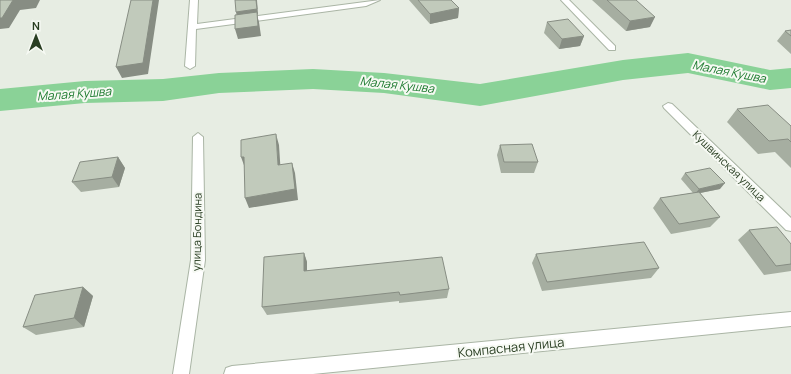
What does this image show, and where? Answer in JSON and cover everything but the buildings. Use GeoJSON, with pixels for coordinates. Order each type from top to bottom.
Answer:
{"type":"FeatureCollection","features":[{"type":"Feature","properties":{"kind":"street"},"geometry":{"type":"LineString","coordinates":[[190,66],[191,27],[194,0]]}},
{"type":"Feature","properties":{"kind":"street"},"geometry":{"type":"LineString","coordinates":[[191,27],[366,4],[376,0]]}},
{"type":"Feature","properties":{"kind":"street"},"geometry":{"type":"LineString","coordinates":[[565,0],[612,48]]}},
{"type":"Feature","properties":{"kind":"street","name":"Кушвинская улица"},"geometry":{"type":"LineString","coordinates":[[668,106],[791,226]]}},
{"type":"Feature","properties":{"kind":"street","name":"улица Бондина"},"geometry":{"type":"LineString","coordinates":[[181,374],[198,260],[198,137]]}},
{"type":"Feature","properties":{"kind":"street","name":"Компасная улица"},"geometry":{"type":"LineString","coordinates":[[232,374],[791,319]]}},
{"type":"Feature","properties":{"kind":"waterway","name":"Малая Кушва"},"geometry":{"type":"LineString","coordinates":[[0,100],[85,92],[163,90],[219,83],[313,79],[384,83],[480,95],[623,70],[688,63],[770,80],[791,78]]}}]}
